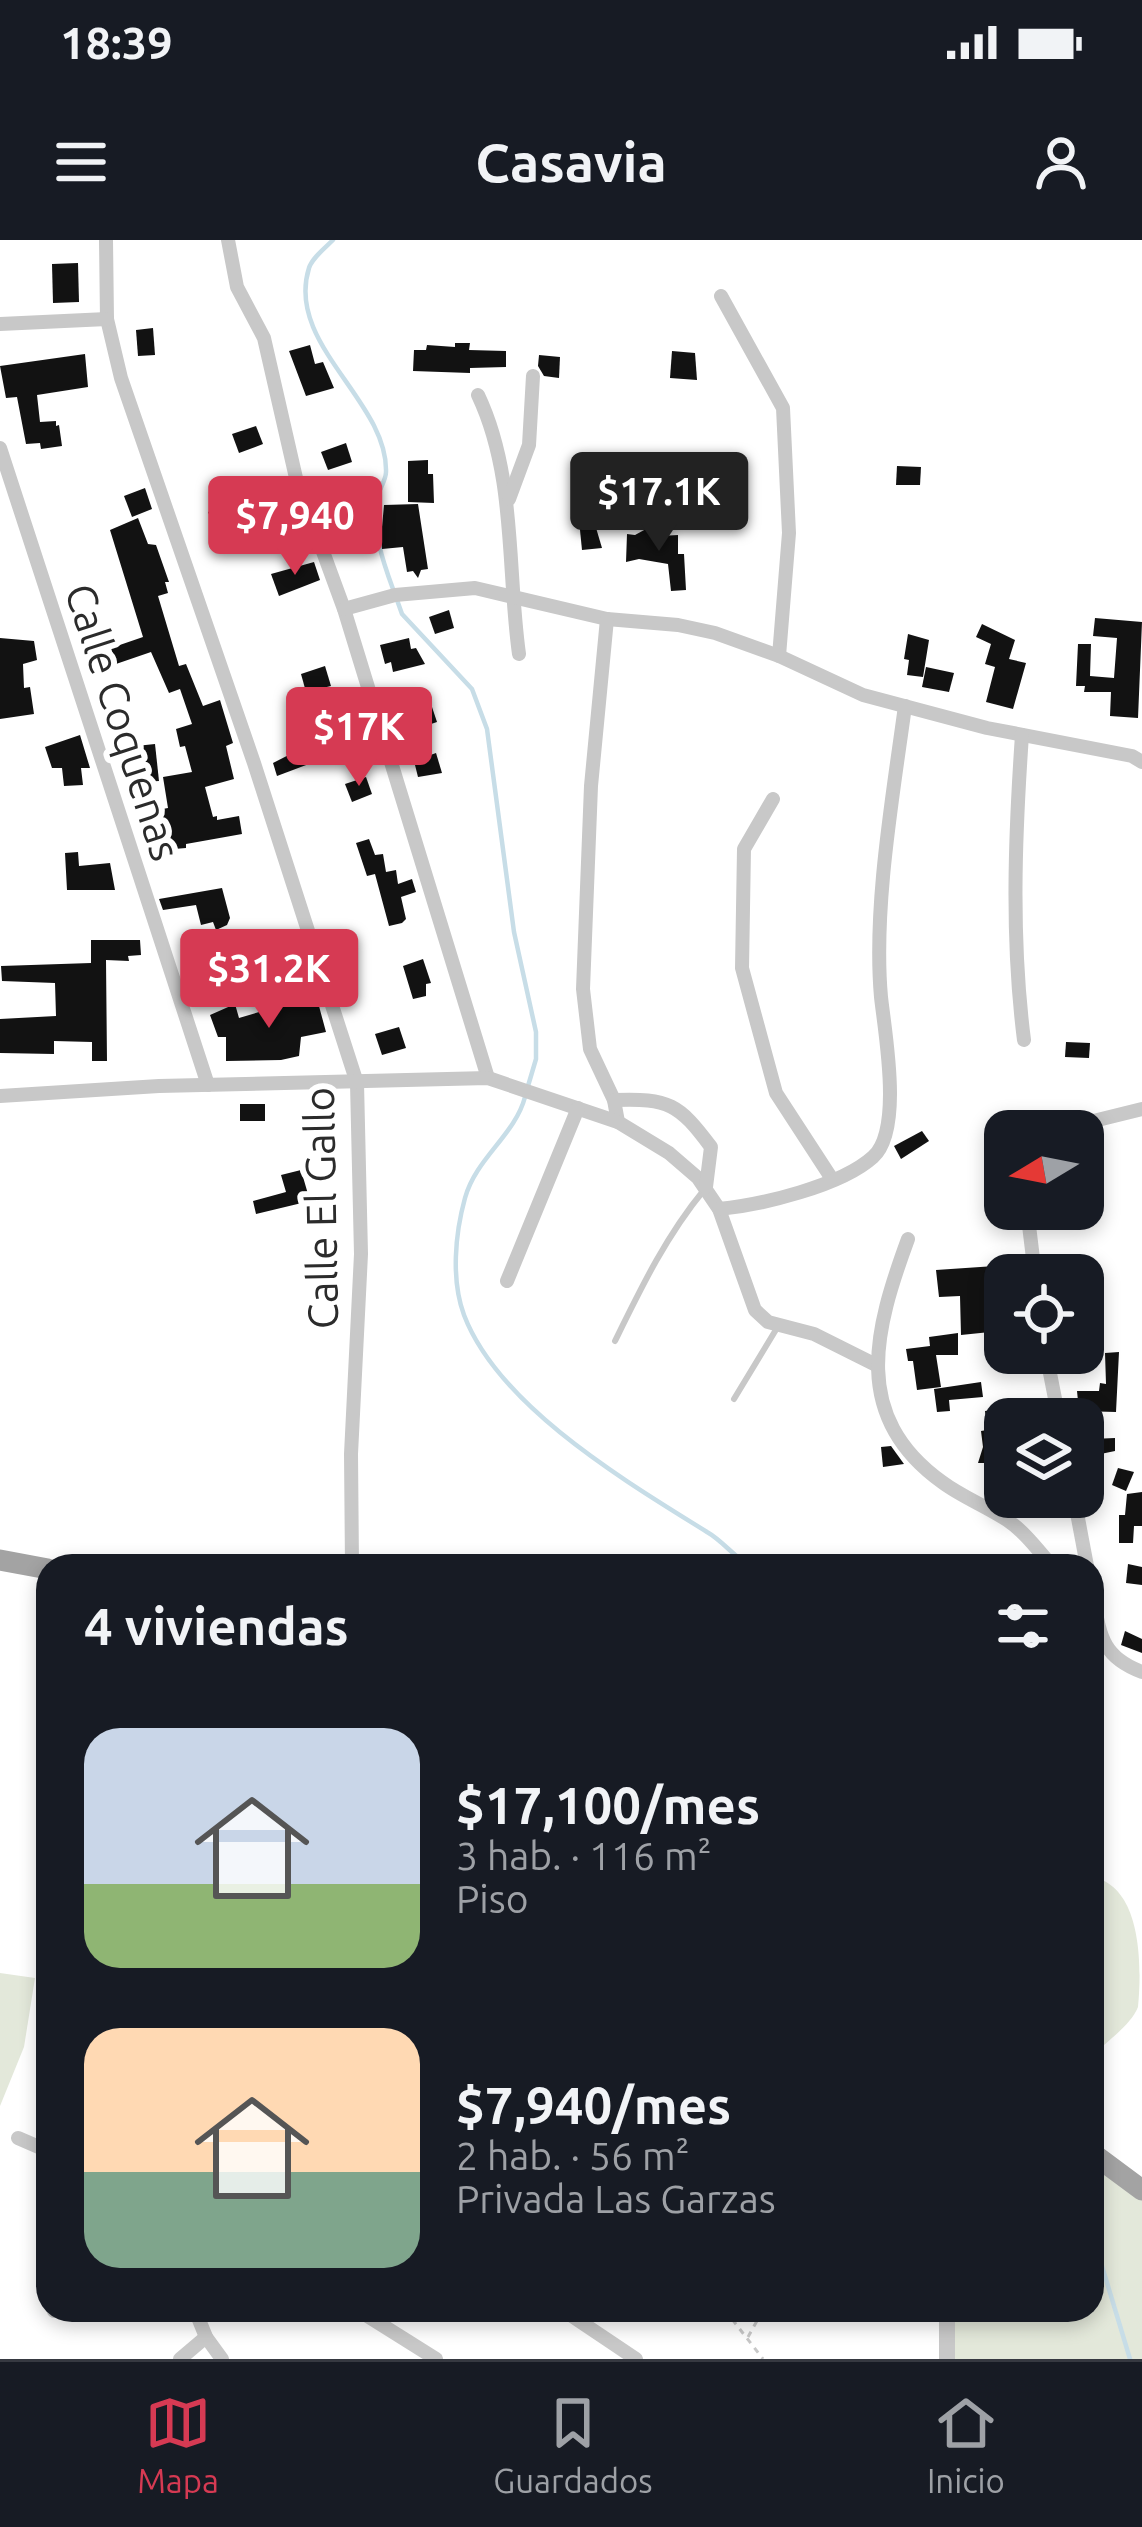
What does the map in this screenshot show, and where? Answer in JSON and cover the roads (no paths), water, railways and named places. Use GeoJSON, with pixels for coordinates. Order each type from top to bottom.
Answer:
{"type":"FeatureCollection","features":[{"type":"Feature","properties":{"kind":"main road"},"geometry":{"type":"LineString","coordinates":[[0,1560],[36,1567]]}},
{"type":"Feature","properties":{"kind":"main road"},"geometry":{"type":"LineString","coordinates":[[1104,2162],[1142,2190]]}},
{"type":"Feature","properties":{"kind":"street","name":"Calle El Gallo"},"geometry":{"type":"LineString","coordinates":[[106,240],[107,319],[122,378],[240,719],[357,1083],[361,1254],[351,1454],[352,1554]]}},
{"type":"Feature","properties":{"kind":"street"},"geometry":{"type":"LineString","coordinates":[[229,240],[237,287],[264,338],[296,478],[344,609],[488,1078]]}},
{"type":"Feature","properties":{"kind":"street"},"geometry":{"type":"LineString","coordinates":[[721,296],[783,408],[789,532],[779,656]]}},
{"type":"Feature","properties":{"kind":"street"},"geometry":{"type":"LineString","coordinates":[[0,324],[107,319]]}},
{"type":"Feature","properties":{"kind":"street"},"geometry":{"type":"LineString","coordinates":[[507,503],[529,445],[533,376]]}},
{"type":"Feature","properties":{"kind":"street"},"geometry":{"type":"LineString","coordinates":[[478,395],[495,431],[507,503],[519,654]]}},
{"type":"Feature","properties":{"kind":"street","name":"Calle Coquenas"},"geometry":{"type":"LineString","coordinates":[[0,448],[8,502],[208,1085]]}},
{"type":"Feature","properties":{"kind":"street"},"geometry":{"type":"LineString","coordinates":[[344,609],[395,595],[476,588],[607,619],[715,633],[863,694],[1142,762]]}},
{"type":"Feature","properties":{"kind":"street"},"geometry":{"type":"LineString","coordinates":[[607,619],[591,786],[583,989],[590,1049],[614,1100],[618,1122]]}},
{"type":"Feature","properties":{"kind":"street"},"geometry":{"type":"LineString","coordinates":[[719,1209],[749,1206],[832,1179],[875,1156],[889,1124],[879,975],[888,828],[905,706]]}},
{"type":"Feature","properties":{"kind":"street"},"geometry":{"type":"LineString","coordinates":[[1022,734],[1016,932],[1024,1040]]}},
{"type":"Feature","properties":{"kind":"street"},"geometry":{"type":"LineString","coordinates":[[773,799],[744,849],[742,968],[776,1093],[832,1179]]}},
{"type":"Feature","properties":{"kind":"street"},"geometry":{"type":"LineString","coordinates":[[0,1096],[488,1078],[618,1122],[669,1153],[706,1187],[719,1209],[755,1310],[768,1322],[814,1334],[875,1365]]}},
{"type":"Feature","properties":{"kind":"street"},"geometry":{"type":"LineString","coordinates":[[614,1100],[655,1099],[685,1112],[711,1147],[706,1187]]}},
{"type":"Feature","properties":{"kind":"street"},"geometry":{"type":"LineString","coordinates":[[507,1281],[578,1108]]}},
{"type":"Feature","properties":{"kind":"street"},"geometry":{"type":"LineString","coordinates":[[1104,1118],[1142,1108]]}},
{"type":"Feature","properties":{"kind":"street"},"geometry":{"type":"LineString","coordinates":[[908,1239],[885,1303],[875,1365],[888,1417],[904,1444],[943,1483],[1011,1522],[1041,1554]]}},
{"type":"Feature","properties":{"kind":"street"},"geometry":{"type":"LineString","coordinates":[[1078,1518],[1085,1554]]}},
{"type":"Feature","properties":{"kind":"street"},"geometry":{"type":"LineString","coordinates":[[1104,1639],[1120,1664],[1142,1672]]}},
{"type":"Feature","properties":{"kind":"street"},"geometry":{"type":"LineString","coordinates":[[18,2138],[36,2146]]}},
{"type":"Feature","properties":{"kind":"street"},"geometry":{"type":"LineString","coordinates":[[200,2322],[222,2359]]}},
{"type":"Feature","properties":{"kind":"street"},"geometry":{"type":"LineString","coordinates":[[377,2322],[436,2359]]}},
{"type":"Feature","properties":{"kind":"street"},"geometry":{"type":"LineString","coordinates":[[581,2322],[636,2359]]}},
{"type":"Feature","properties":{"kind":"street"},"geometry":{"type":"LineString","coordinates":[[946,2322],[947,2359]]}},
{"type":"Feature","properties":{"kind":"street"},"geometry":{"type":"LineString","coordinates":[[180,2359],[206,2337]]}},
{"type":"Feature","properties":{"kind":"lane"},"geometry":{"type":"LineString","coordinates":[[615,1341],[649,1272],[706,1187]]}},
{"type":"Feature","properties":{"kind":"lane"},"geometry":{"type":"LineString","coordinates":[[734,1399],[779,1325]]}},
{"type":"Feature","properties":{"kind":"waterway"},"geometry":{"type":"LineString","coordinates":[[333,240],[309,268],[306,296],[323,347],[382,446],[386,472],[377,498],[376,521],[393,589]]}},
{"type":"Feature","properties":{"kind":"waterway"},"geometry":{"type":"LineString","coordinates":[[397,600],[402,614],[472,689],[487,729],[514,932],[536,1032],[536,1059],[528,1086]]}},
{"type":"Feature","properties":{"kind":"waterway"},"geometry":{"type":"LineString","coordinates":[[525,1097],[465,1198],[456,1257],[464,1315],[481,1349],[535,1411],[604,1466],[734,1554]]}},
{"type":"Feature","properties":{"kind":"waterway"},"geometry":{"type":"LineString","coordinates":[[1104,2273],[1130,2359]]}}]}
